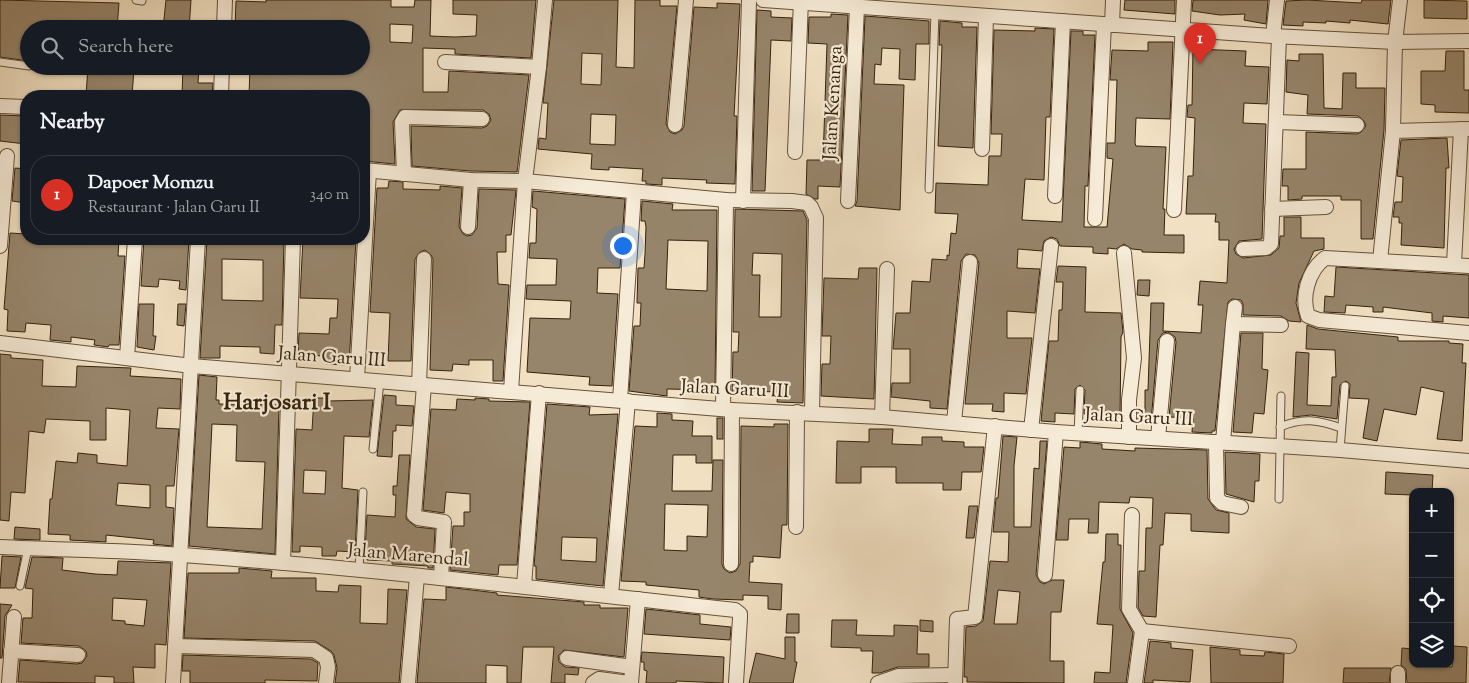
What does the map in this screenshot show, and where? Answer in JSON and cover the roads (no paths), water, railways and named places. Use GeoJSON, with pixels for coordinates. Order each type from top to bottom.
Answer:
{"type":"FeatureCollection","features":[{"type":"Feature","properties":{"kind":"street"},"geometry":{"type":"LineString","coordinates":[[224,20],[225,0]]}},
{"type":"Feature","properties":{"kind":"street"},"geometry":{"type":"LineString","coordinates":[[511,391],[525,181],[545,0]]}},
{"type":"Feature","properties":{"kind":"street"},"geometry":{"type":"LineString","coordinates":[[675,125],[686,0]]}},
{"type":"Feature","properties":{"kind":"street"},"geometry":{"type":"LineString","coordinates":[[743,201],[749,0]]}},
{"type":"Feature","properties":{"kind":"street"},"geometry":{"type":"LineString","coordinates":[[763,0],[801,1],[857,7],[926,8],[986,16],[1276,36],[1395,42],[1469,41]]}},
{"type":"Feature","properties":{"kind":"street"},"geometry":{"type":"LineString","coordinates":[[1095,219],[1108,24],[1113,0]]}},
{"type":"Feature","properties":{"kind":"street"},"geometry":{"type":"LineString","coordinates":[[1174,210],[1184,0]]}},
{"type":"Feature","properties":{"kind":"street"},"geometry":{"type":"LineString","coordinates":[[1243,249],[1270,246],[1277,122],[1277,0]]}},
{"type":"Feature","properties":{"kind":"street"},"geometry":{"type":"LineString","coordinates":[[1380,260],[1393,131],[1395,42],[1400,0]]}},
{"type":"Feature","properties":{"kind":"street"},"geometry":{"type":"LineString","coordinates":[[796,152],[801,1]]}},
{"type":"Feature","properties":{"kind":"street","name":"Jalan Kenanga"},"geometry":{"type":"LineString","coordinates":[[848,201],[857,7]]}},
{"type":"Feature","properties":{"kind":"street"},"geometry":{"type":"LineString","coordinates":[[982,149],[986,16]]}},
{"type":"Feature","properties":{"kind":"street"},"geometry":{"type":"LineString","coordinates":[[1055,196],[1063,21]]}},
{"type":"Feature","properties":{"kind":"street"},"geometry":{"type":"LineString","coordinates":[[445,62],[539,67]]}},
{"type":"Feature","properties":{"kind":"street"},"geometry":{"type":"LineString","coordinates":[[221,90],[222,75]]}},
{"type":"Feature","properties":{"kind":"street"},"geometry":{"type":"LineString","coordinates":[[0,106],[20,108]]}},
{"type":"Feature","properties":{"kind":"street"},"geometry":{"type":"LineString","coordinates":[[404,174],[402,122],[405,116],[482,119]]}},
{"type":"Feature","properties":{"kind":"street"},"geometry":{"type":"LineString","coordinates":[[1277,122],[1357,125]]}},
{"type":"Feature","properties":{"kind":"street"},"geometry":{"type":"LineString","coordinates":[[1393,131],[1465,129],[1454,264]]}},
{"type":"Feature","properties":{"kind":"street"},"geometry":{"type":"LineString","coordinates":[[0,246],[7,156]]}},
{"type":"Feature","properties":{"kind":"street"},"geometry":{"type":"LineString","coordinates":[[370,170],[471,180],[525,181],[726,200],[807,203],[816,213],[812,413]]}},
{"type":"Feature","properties":{"kind":"street"},"geometry":{"type":"LineString","coordinates":[[468,227],[471,180]]}},
{"type":"Feature","properties":{"kind":"street"},"geometry":{"type":"LineString","coordinates":[[611,595],[624,400],[634,192]]}},
{"type":"Feature","properties":{"kind":"street"},"geometry":{"type":"LineString","coordinates":[[726,200],[731,564]]}},
{"type":"Feature","properties":{"kind":"street"},"geometry":{"type":"LineString","coordinates":[[1272,208],[1326,207]]}},
{"type":"Feature","properties":{"kind":"street"},"geometry":{"type":"LineString","coordinates":[[127,358],[135,245]]}},
{"type":"Feature","properties":{"kind":"street"},"geometry":{"type":"LineString","coordinates":[[173,683],[198,245]]}},
{"type":"Feature","properties":{"kind":"street"},"geometry":{"type":"LineString","coordinates":[[283,563],[293,245]]}},
{"type":"Feature","properties":{"kind":"street"},"geometry":{"type":"LineString","coordinates":[[357,379],[363,245]]}},
{"type":"Feature","properties":{"kind":"street"},"geometry":{"type":"LineString","coordinates":[[1031,430],[1051,246]]}},
{"type":"Feature","properties":{"kind":"street"},"geometry":{"type":"LineString","coordinates":[[1124,253],[1134,358],[1129,400],[1129,436]]}},
{"type":"Feature","properties":{"kind":"street"},"geometry":{"type":"LineString","coordinates":[[424,258],[421,384],[414,515],[418,518],[444,522],[441,578]]}},
{"type":"Feature","properties":{"kind":"street"},"geometry":{"type":"LineString","coordinates":[[1469,266],[1325,258],[1312,272],[1304,299],[1304,306],[1308,316],[1319,320],[1469,333]]}},
{"type":"Feature","properties":{"kind":"street"},"geometry":{"type":"LineString","coordinates":[[954,422],[970,262]]}},
{"type":"Feature","properties":{"kind":"street"},"geometry":{"type":"LineString","coordinates":[[882,417],[886,269]]}},
{"type":"Feature","properties":{"kind":"street"},"geometry":{"type":"LineString","coordinates":[[1235,307],[1219,442],[1217,498],[1222,504],[1242,507]]}},
{"type":"Feature","properties":{"kind":"street"},"geometry":{"type":"LineString","coordinates":[[1234,324],[1281,325]]}},
{"type":"Feature","properties":{"kind":"street"},"geometry":{"type":"LineString","coordinates":[[1158,438],[1167,341]]}},
{"type":"Feature","properties":{"kind":"street","name":"Jalan Garu III"},"geometry":{"type":"LineString","coordinates":[[0,343],[192,366],[728,410],[882,417],[1056,432],[1340,450],[1469,461]]}},
{"type":"Feature","properties":{"kind":"street"},"geometry":{"type":"LineString","coordinates":[[524,586],[539,393]]}},
{"type":"Feature","properties":{"kind":"street"},"geometry":{"type":"LineString","coordinates":[[796,526],[797,412]]}},
{"type":"Feature","properties":{"kind":"street"},"geometry":{"type":"LineString","coordinates":[[878,683],[898,676],[955,679],[957,619],[975,616],[995,426]]}},
{"type":"Feature","properties":{"kind":"street"},"geometry":{"type":"LineString","coordinates":[[1045,575],[1056,432]]}},
{"type":"Feature","properties":{"kind":"street"},"geometry":{"type":"LineString","coordinates":[[1132,515],[1129,609],[1142,631],[1135,683]]}},
{"type":"Feature","properties":{"kind":"street","name":"Jalan Marendal"},"geometry":{"type":"LineString","coordinates":[[0,547],[180,554],[283,563],[611,595],[738,612],[740,618],[736,683]]}},
{"type":"Feature","properties":{"kind":"street"},"geometry":{"type":"LineString","coordinates":[[408,683],[416,576]]}},
{"type":"Feature","properties":{"kind":"street"},"geometry":{"type":"LineString","coordinates":[[593,683],[599,680],[630,683],[638,599]]}},
{"type":"Feature","properties":{"kind":"street"},"geometry":{"type":"LineString","coordinates":[[9,683],[14,617]]}},
{"type":"Feature","properties":{"kind":"street"},"geometry":{"type":"LineString","coordinates":[[1142,631],[1289,646]]}},
{"type":"Feature","properties":{"kind":"street"},"geometry":{"type":"LineString","coordinates":[[175,646],[314,650],[326,658],[328,667],[326,683]]}},
{"type":"Feature","properties":{"kind":"street"},"geometry":{"type":"LineString","coordinates":[[11,651],[78,655]]}},
{"type":"Feature","properties":{"kind":"street"},"geometry":{"type":"LineString","coordinates":[[567,658],[632,667]]}},
{"type":"Feature","properties":{"kind":"lane"},"geometry":{"type":"LineString","coordinates":[[136,0],[142,1]]}},
{"type":"Feature","properties":{"kind":"lane"},"geometry":{"type":"LineString","coordinates":[[926,8],[929,189]]}},
{"type":"Feature","properties":{"kind":"lane"},"geometry":{"type":"LineString","coordinates":[[0,62],[20,65]]}},
{"type":"Feature","properties":{"kind":"lane"},"geometry":{"type":"LineString","coordinates":[[373,449],[380,380]]}},
{"type":"Feature","properties":{"kind":"lane"},"geometry":{"type":"LineString","coordinates":[[1340,450],[1345,386]]}},
{"type":"Feature","properties":{"kind":"lane"},"geometry":{"type":"LineString","coordinates":[[1078,433],[1080,390]]}},
{"type":"Feature","properties":{"kind":"lane"},"geometry":{"type":"LineString","coordinates":[[1279,499],[1279,446],[1282,396]]}},
{"type":"Feature","properties":{"kind":"lane"},"geometry":{"type":"LineString","coordinates":[[1280,427],[1295,420],[1306,420],[1320,421],[1342,428]]}},
{"type":"Feature","properties":{"kind":"lane"},"geometry":{"type":"LineString","coordinates":[[359,570],[363,492]]}},
{"type":"Feature","properties":{"kind":"lane"},"geometry":{"type":"LineString","coordinates":[[20,586],[28,548]]}},
{"type":"Feature","properties":{"kind":"place","name":"Dapoer Momzu"},"geometry":{"type":"Point","coordinates":[1200,64]}},
{"type":"Feature","properties":{"kind":"district","name":"Harjosari I"},"geometry":{"type":"Point","coordinates":[277,403]}}]}
